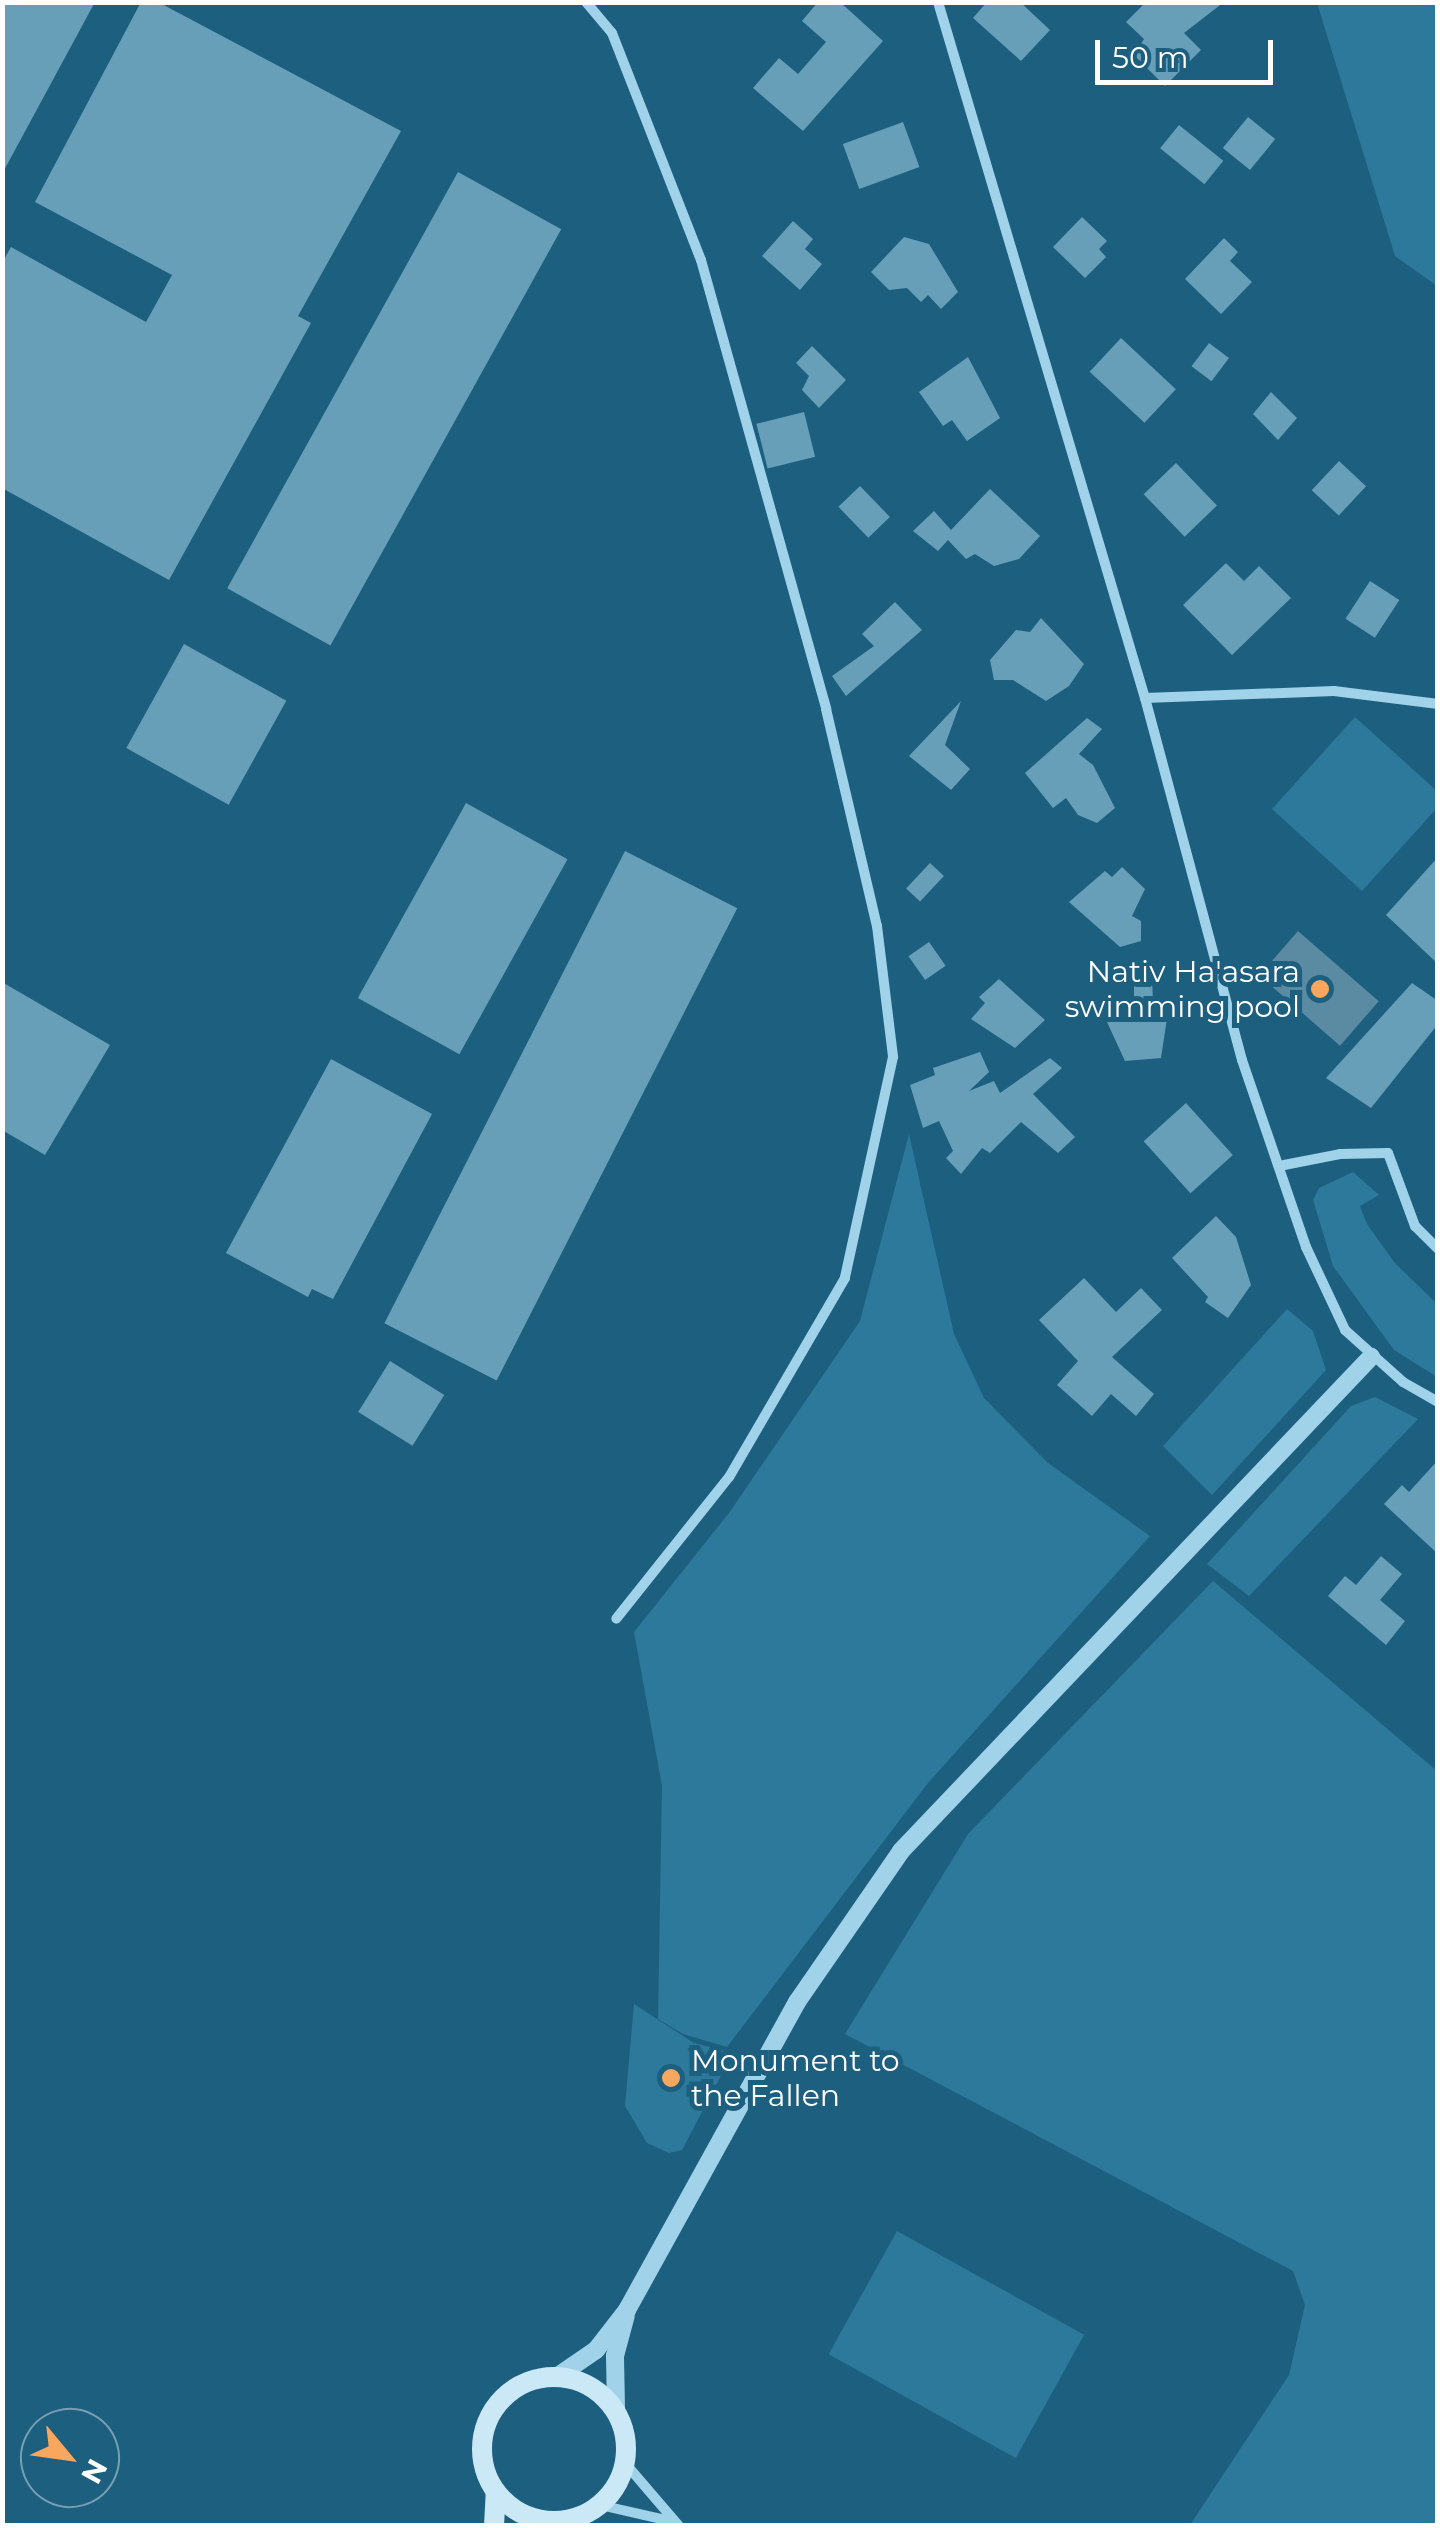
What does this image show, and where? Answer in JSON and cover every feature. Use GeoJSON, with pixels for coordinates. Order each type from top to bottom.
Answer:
{"type":"FeatureCollection","features":[{"type":"Feature","properties":{"kind":"main road"},"geometry":{"type":"LineString","coordinates":[[494,2526],[496,2493],[482,2455],[490,2414],[519,2385],[558,2376],[591,2386],[616,2409],[625,2463],[600,2505],[555,2523],[524,2515],[496,2493]]}},
{"type":"Feature","properties":{"kind":"street"},"geometry":{"type":"LineString","coordinates":[[586,2],[612,33],[701,260],[830,728],[877,926],[893,1058],[845,1278],[729,1477],[616,1619]]}},
{"type":"Feature","properties":{"kind":"street"},"geometry":{"type":"LineString","coordinates":[[938,2],[1145,698],[1242,1060],[1279,1166],[1345,1330],[1371,1357],[1438,1402]]}},
{"type":"Feature","properties":{"kind":"street"},"geometry":{"type":"LineString","coordinates":[[1145,698],[1334,691],[1438,704]]}},
{"type":"Feature","properties":{"kind":"street"},"geometry":{"type":"LineString","coordinates":[[1279,1166],[1340,1154],[1388,1154],[1414,1226],[1438,1248]]}},
{"type":"Feature","properties":{"kind":"street"},"geometry":{"type":"LineString","coordinates":[[558,2376],[596,2350],[627,2310],[797,2002],[901,1851],[1371,1357]]}},
{"type":"Feature","properties":{"kind":"street"},"geometry":{"type":"LineString","coordinates":[[616,2409],[615,2356],[627,2310]]}},
{"type":"Feature","properties":{"kind":"street"},"geometry":{"type":"LineString","coordinates":[[625,2463],[676,2524]]}},
{"type":"Feature","properties":{"kind":"street"},"geometry":{"type":"LineString","coordinates":[[600,2505],[676,2524]]}},
{"type":"Feature","properties":{"kind":"shaded area"},"geometry":{"type":"Polygon","coordinates":[[[1317,3],[1437,3],[1437,286],[1395,256],[1317,3]]]}},
{"type":"Feature","properties":{"kind":"shaded area"},"geometry":{"type":"Polygon","coordinates":[[[1355,717],[1438,792],[1437,808],[1362,891],[1272,809],[1355,717]]]}},
{"type":"Feature","properties":{"kind":"shaded area","name":"Nativ Ha'asara swimming pool"},"geometry":{"type":"Polygon","coordinates":[[[1298,931],[1379,1001],[1340,1046],[1259,976],[1298,931]]]}},
{"type":"Feature","properties":{"kind":"shaded area"},"geometry":{"type":"Polygon","coordinates":[[[909,1134],[954,1334],[984,1398],[1048,1463],[1150,1536],[928,1783],[727,2047],[683,2034],[658,2019],[662,1786],[634,1632],[729,1513],[860,1321],[909,1134]]]}},
{"type":"Feature","properties":{"kind":"shaded area"},"geometry":{"type":"Polygon","coordinates":[[[1353,1172],[1379,1195],[1360,1206],[1367,1224],[1394,1262],[1437,1304],[1437,1377],[1394,1350],[1333,1266],[1313,1200],[1319,1188],[1353,1172]]]}},
{"type":"Feature","properties":{"kind":"shaded area"},"geometry":{"type":"Polygon","coordinates":[[[1287,1309],[1313,1331],[1326,1370],[1212,1495],[1163,1446],[1287,1309]]]}},
{"type":"Feature","properties":{"kind":"shaded area"},"geometry":{"type":"Polygon","coordinates":[[[1375,1397],[1418,1419],[1249,1596],[1207,1564],[1351,1406],[1375,1397]]]}},
{"type":"Feature","properties":{"kind":"shaded area"},"geometry":{"type":"Polygon","coordinates":[[[1213,1581],[1437,1771],[1437,2525],[1190,2525],[1289,2375],[1305,2305],[1293,2271],[845,2034],[968,1834],[1213,1581]]]}},
{"type":"Feature","properties":{"kind":"shaded area"},"geometry":{"type":"Polygon","coordinates":[[[634,2004],[694,2043],[733,2053],[682,2150],[669,2153],[647,2143],[625,2106],[634,2004]]]}},
{"type":"Feature","properties":{"kind":"shaded area"},"geometry":{"type":"Polygon","coordinates":[[[897,2231],[1084,2335],[1016,2458],[829,2354],[897,2231]]]}},
{"type":"Feature","properties":{"kind":"building"},"geometry":{"type":"Polygon","coordinates":[[[2,2],[95,2],[2,174],[2,2]]]}},
{"type":"Feature","properties":{"kind":"building"},"geometry":{"type":"Polygon","coordinates":[[[141,2],[158,2],[401,131],[298,316],[311,323],[169,580],[2,488],[2,263],[11,247],[146,322],[172,275],[35,202],[141,2]]]}},
{"type":"Feature","properties":{"kind":"building"},"geometry":{"type":"Polygon","coordinates":[[[818,2],[840,2],[883,41],[803,131],[753,88],[779,58],[798,74],[826,42],[802,21],[818,2]]]}},
{"type":"Feature","properties":{"kind":"building"},"geometry":{"type":"Polygon","coordinates":[[[987,2],[1020,2],[1050,30],[1021,61],[973,18],[987,2]]]}},
{"type":"Feature","properties":{"kind":"building"},"geometry":{"type":"Polygon","coordinates":[[[1146,2],[1224,2],[1184,33],[1201,50],[1165,86],[1134,55],[1144,39],[1126,22],[1146,2]]]}},
{"type":"Feature","properties":{"kind":"building"},"geometry":{"type":"Polygon","coordinates":[[[1248,117],[1275,139],[1250,170],[1223,148],[1248,117]]]}},
{"type":"Feature","properties":{"kind":"building"},"geometry":{"type":"Polygon","coordinates":[[[903,122],[919,167],[859,189],[843,144],[903,122]]]}},
{"type":"Feature","properties":{"kind":"building"},"geometry":{"type":"Polygon","coordinates":[[[1179,125],[1223,161],[1204,184],[1160,148],[1179,125]]]}},
{"type":"Feature","properties":{"kind":"building"},"geometry":{"type":"Polygon","coordinates":[[[458,172],[561,229],[330,646],[227,588],[458,172]]]}},
{"type":"Feature","properties":{"kind":"building"},"geometry":{"type":"Polygon","coordinates":[[[1082,217],[1107,241],[1099,249],[1106,257],[1085,278],[1053,247],[1082,217]]]}},
{"type":"Feature","properties":{"kind":"building"},"geometry":{"type":"Polygon","coordinates":[[[793,221],[813,239],[805,249],[822,264],[800,290],[762,256],[793,221]]]}},
{"type":"Feature","properties":{"kind":"building"},"geometry":{"type":"Polygon","coordinates":[[[904,237],[929,244],[958,292],[941,309],[928,295],[921,302],[907,288],[889,290],[871,272],[904,237]]]}},
{"type":"Feature","properties":{"kind":"building"},"geometry":{"type":"Polygon","coordinates":[[[1224,238],[1238,252],[1230,261],[1252,282],[1221,314],[1185,279],[1224,238]]]}},
{"type":"Feature","properties":{"kind":"building"},"geometry":{"type":"Polygon","coordinates":[[[1121,338],[1176,389],[1144,423],[1090,372],[1121,338]]]}},
{"type":"Feature","properties":{"kind":"building"},"geometry":{"type":"Polygon","coordinates":[[[1209,343],[1229,358],[1212,381],[1192,366],[1209,343]]]}},
{"type":"Feature","properties":{"kind":"building"},"geometry":{"type":"Polygon","coordinates":[[[812,346],[846,380],[819,408],[802,390],[809,376],[796,363],[812,346]]]}},
{"type":"Feature","properties":{"kind":"building"},"geometry":{"type":"Polygon","coordinates":[[[968,357],[1000,418],[967,441],[952,420],[943,426],[919,392],[968,357]]]}},
{"type":"Feature","properties":{"kind":"building"},"geometry":{"type":"Polygon","coordinates":[[[1271,392],[1297,418],[1278,440],[1253,414],[1271,392]]]}},
{"type":"Feature","properties":{"kind":"building"},"geometry":{"type":"Polygon","coordinates":[[[804,412],[815,457],[768,468],[756,424],[804,412]]]}},
{"type":"Feature","properties":{"kind":"building"},"geometry":{"type":"Polygon","coordinates":[[[1339,461],[1366,486],[1339,515],[1312,490],[1339,461]]]}},
{"type":"Feature","properties":{"kind":"building"},"geometry":{"type":"Polygon","coordinates":[[[1176,463],[1217,505],[1185,537],[1144,494],[1176,463]]]}},
{"type":"Feature","properties":{"kind":"building"},"geometry":{"type":"Polygon","coordinates":[[[860,486],[890,517],[868,538],[838,507],[860,486]]]}},
{"type":"Feature","properties":{"kind":"building"},"geometry":{"type":"Polygon","coordinates":[[[990,489],[1040,536],[1019,559],[994,566],[975,554],[966,559],[948,540],[938,551],[913,531],[934,511],[951,530],[990,489]]]}},
{"type":"Feature","properties":{"kind":"building"},"geometry":{"type":"Polygon","coordinates":[[[1226,563],[1244,581],[1259,566],[1291,598],[1232,655],[1183,605],[1226,563]]]}},
{"type":"Feature","properties":{"kind":"building"},"geometry":{"type":"Polygon","coordinates":[[[1370,581],[1399,600],[1375,638],[1345,619],[1370,581]]]}},
{"type":"Feature","properties":{"kind":"building"},"geometry":{"type":"Polygon","coordinates":[[[895,602],[922,630],[846,696],[832,676],[874,646],[862,634],[895,602]]]}},
{"type":"Feature","properties":{"kind":"building"},"geometry":{"type":"Polygon","coordinates":[[[1041,618],[1084,664],[1069,686],[1046,701],[1013,680],[994,680],[990,660],[1016,630],[1030,632],[1041,618]]]}},
{"type":"Feature","properties":{"kind":"building"},"geometry":{"type":"Polygon","coordinates":[[[184,644],[286,701],[229,805],[126,748],[184,644]]]}},
{"type":"Feature","properties":{"kind":"building"},"geometry":{"type":"Polygon","coordinates":[[[961,701],[945,745],[970,769],[951,790],[909,756],[961,701]]]}},
{"type":"Feature","properties":{"kind":"building"},"geometry":{"type":"Polygon","coordinates":[[[1087,718],[1102,729],[1079,754],[1093,765],[1115,808],[1097,823],[1078,815],[1066,798],[1053,808],[1025,773],[1087,718]]]}},
{"type":"Feature","properties":{"kind":"building"},"geometry":{"type":"Polygon","coordinates":[[[466,803],[567,859],[459,1054],[358,998],[466,803]]]}},
{"type":"Feature","properties":{"kind":"building"},"geometry":{"type":"Polygon","coordinates":[[[625,851],[737,908],[497,1380],[384,1323],[625,851]]]}},
{"type":"Feature","properties":{"kind":"building"},"geometry":{"type":"Polygon","coordinates":[[[1438,857],[1438,964],[1386,915],[1438,857]]]}},
{"type":"Feature","properties":{"kind":"building"},"geometry":{"type":"Polygon","coordinates":[[[930,863],[944,876],[920,902],[906,889],[930,863]]]}},
{"type":"Feature","properties":{"kind":"building"},"geometry":{"type":"Polygon","coordinates":[[[1122,867],[1145,889],[1132,916],[1141,921],[1141,941],[1120,947],[1069,902],[1105,871],[1112,877],[1122,867]]]}},
{"type":"Feature","properties":{"kind":"building"},"geometry":{"type":"Polygon","coordinates":[[[929,942],[946,966],[925,980],[909,956],[929,942]]]}},
{"type":"Feature","properties":{"kind":"building"},"geometry":{"type":"Polygon","coordinates":[[[1152,977],[1153,1002],[1168,1012],[1161,1058],[1125,1061],[1100,1007],[1134,998],[1134,979],[1152,977]]]}},
{"type":"Feature","properties":{"kind":"building"},"geometry":{"type":"Polygon","coordinates":[[[999,979],[1045,1020],[1015,1048],[971,1019],[985,1003],[979,997],[999,979]]]}},
{"type":"Feature","properties":{"kind":"building"},"geometry":{"type":"Polygon","coordinates":[[[2,982],[110,1045],[45,1155],[2,1130],[2,982]]]}},
{"type":"Feature","properties":{"kind":"building"},"geometry":{"type":"Polygon","coordinates":[[[1412,983],[1438,1001],[1438,1024],[1371,1108],[1326,1078],[1412,983]]]}},
{"type":"Feature","properties":{"kind":"building"},"geometry":{"type":"Polygon","coordinates":[[[980,1052],[989,1072],[969,1091],[994,1081],[1000,1093],[1050,1058],[1062,1068],[1033,1094],[1075,1137],[1058,1153],[1021,1122],[990,1153],[982,1148],[961,1174],[946,1158],[953,1151],[939,1121],[923,1128],[910,1085],[935,1075],[933,1068],[980,1052]]]}},
{"type":"Feature","properties":{"kind":"building"},"geometry":{"type":"Polygon","coordinates":[[[331,1059],[432,1114],[333,1299],[312,1289],[308,1297],[226,1253],[331,1059]]]}},
{"type":"Feature","properties":{"kind":"building"},"geometry":{"type":"Polygon","coordinates":[[[1186,1103],[1233,1155],[1190,1193],[1144,1141],[1186,1103]]]}},
{"type":"Feature","properties":{"kind":"building"},"geometry":{"type":"Polygon","coordinates":[[[1216,1216],[1236,1237],[1251,1285],[1228,1318],[1205,1302],[1208,1297],[1172,1258],[1216,1216]]]}},
{"type":"Feature","properties":{"kind":"building"},"geometry":{"type":"Polygon","coordinates":[[[1084,1278],[1116,1312],[1141,1288],[1162,1310],[1112,1357],[1154,1394],[1136,1416],[1111,1394],[1092,1416],[1057,1385],[1078,1361],[1039,1320],[1084,1278]]]}},
{"type":"Feature","properties":{"kind":"building"},"geometry":{"type":"Polygon","coordinates":[[[390,1361],[444,1395],[412,1446],[358,1412],[390,1361]]]}},
{"type":"Feature","properties":{"kind":"building"},"geometry":{"type":"Polygon","coordinates":[[[1438,1460],[1438,1554],[1384,1504],[1402,1485],[1409,1492],[1438,1460]]]}},
{"type":"Feature","properties":{"kind":"building"},"geometry":{"type":"Polygon","coordinates":[[[1381,1556],[1402,1574],[1380,1600],[1405,1621],[1386,1645],[1328,1596],[1345,1576],[1356,1585],[1381,1556]]]}},
{"type":"Feature","properties":{"kind":"place","name":"Nativ Ha'asara swimming pool"},"geometry":{"type":"Point","coordinates":[1320,989]}},
{"type":"Feature","properties":{"kind":"place","name":"Monument to the Fallen"},"geometry":{"type":"Point","coordinates":[671,2078]}}]}
